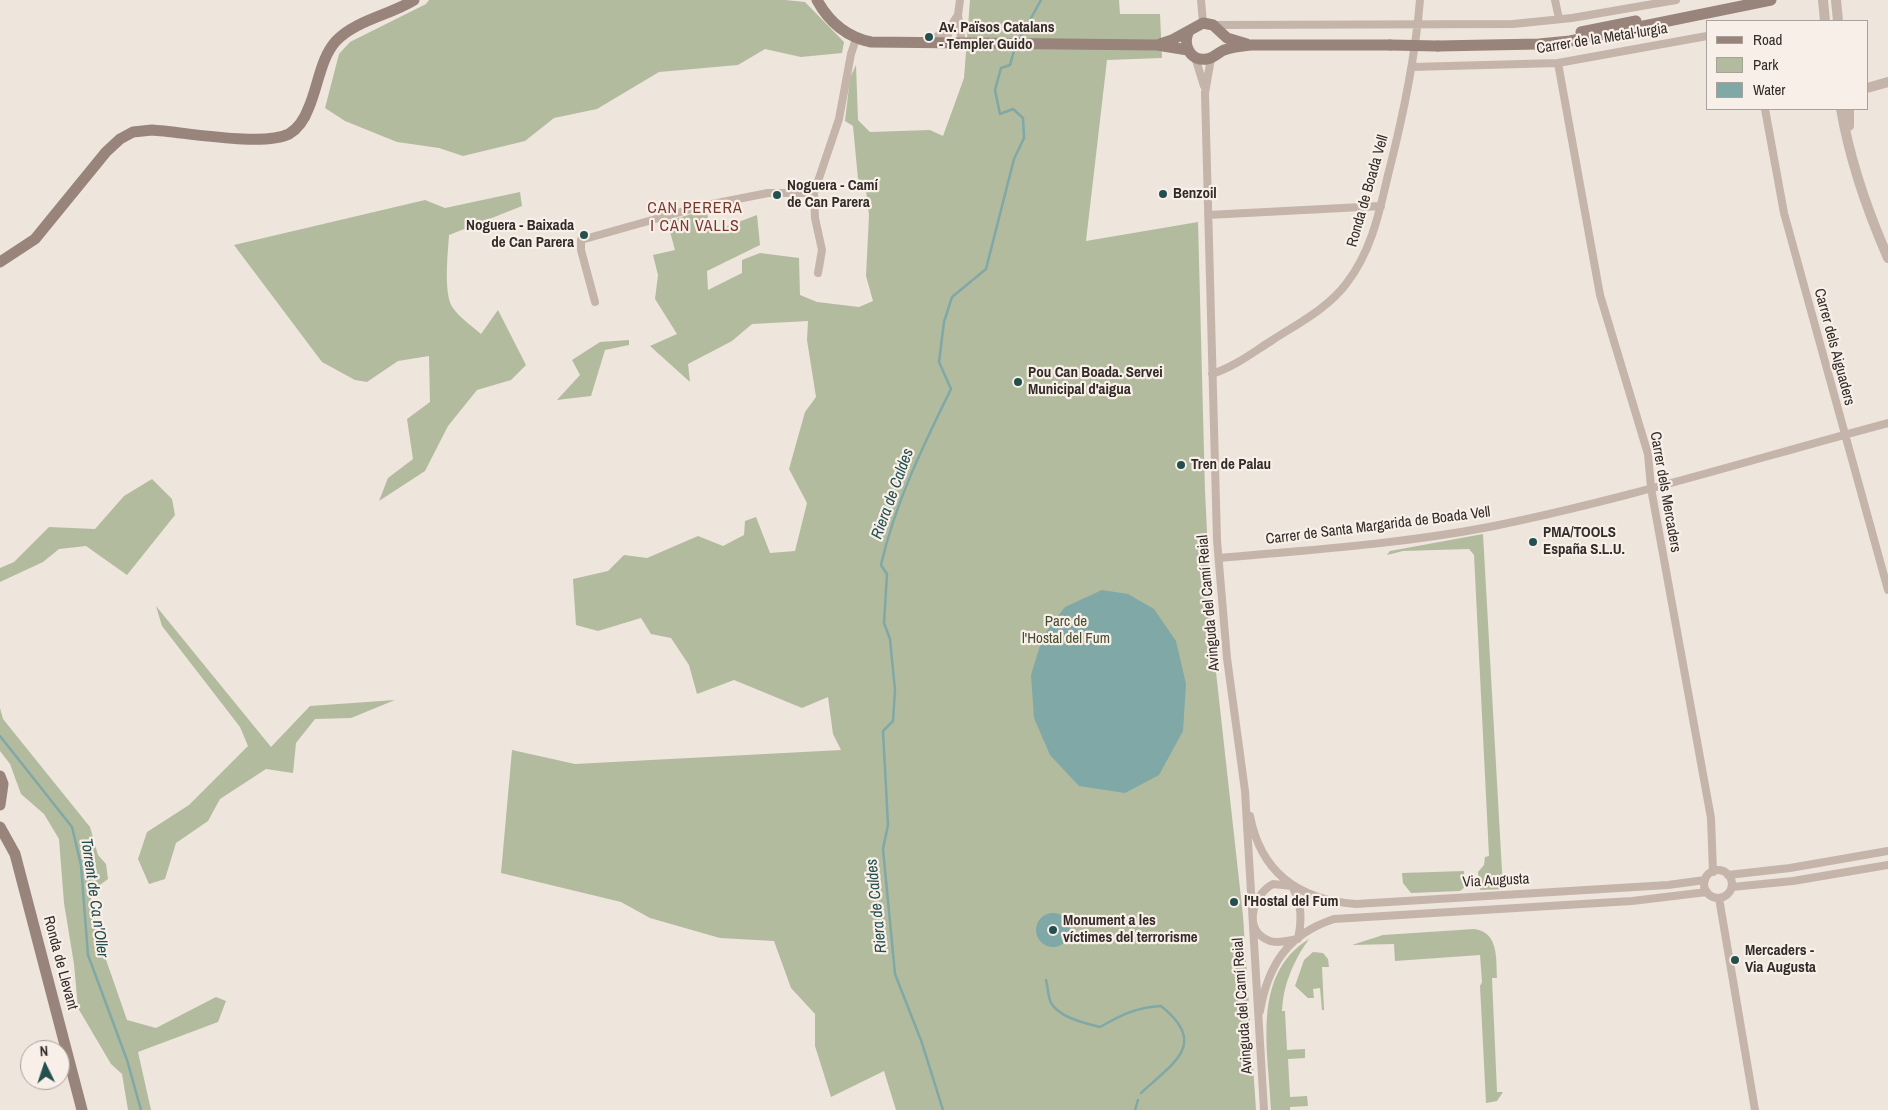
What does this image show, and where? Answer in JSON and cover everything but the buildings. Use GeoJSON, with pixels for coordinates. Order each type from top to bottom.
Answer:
{"type":"FeatureCollection","features":[{"type":"Feature","properties":{"kind":"main road"},"geometry":{"type":"LineString","coordinates":[[0,262],[35,239],[106,152],[120,139],[134,132],[152,130],[268,139],[288,134],[300,125],[306,115],[328,53],[337,40],[358,26],[414,0]]}},
{"type":"Feature","properties":{"kind":"main road"},"geometry":{"type":"LineString","coordinates":[[817,0],[837,26],[856,39],[871,42],[962,45],[1157,45],[1191,53],[1201,59],[1214,56],[1231,48],[1252,45],[1438,46],[1539,44],[1599,36],[1771,0]]}},
{"type":"Feature","properties":{"kind":"main road"},"geometry":{"type":"LineString","coordinates":[[1510,45],[1733,1]]}},
{"type":"Feature","properties":{"kind":"main road"},"geometry":{"type":"LineString","coordinates":[[1212,27],[1222,42],[1214,56]]}},
{"type":"Feature","properties":{"kind":"main road"},"geometry":{"type":"LineString","coordinates":[[1157,45],[1172,40],[1189,30],[1212,27],[1232,40],[1252,45]]}},
{"type":"Feature","properties":{"kind":"main road"},"geometry":{"type":"LineString","coordinates":[[1189,30],[1186,38],[1191,53]]}},
{"type":"Feature","properties":{"kind":"main road"},"geometry":{"type":"LineString","coordinates":[[0,776],[3,784],[0,804]]}},
{"type":"Feature","properties":{"kind":"main road","name":"Ronda de Llevant"},"geometry":{"type":"LineString","coordinates":[[0,827],[15,854],[40,941],[82,1110]]}},
{"type":"Feature","properties":{"kind":"street"},"geometry":{"type":"LineString","coordinates":[[960,0],[958,15],[962,45]]}},
{"type":"Feature","properties":{"kind":"street"},"geometry":{"type":"LineString","coordinates":[[1201,0],[1212,27],[1513,24],[1558,19],[1676,0]]}},
{"type":"Feature","properties":{"kind":"street","name":"Ronda de Boada Vell"},"geometry":{"type":"LineString","coordinates":[[1212,374],[1230,368],[1335,298],[1364,257],[1381,206],[1406,106],[1420,0]]}},
{"type":"Feature","properties":{"kind":"street"},"geometry":{"type":"LineString","coordinates":[[1555,0],[1558,19]]}},
{"type":"Feature","properties":{"kind":"street"},"geometry":{"type":"LineString","coordinates":[[1823,0],[1825,20]]}},
{"type":"Feature","properties":{"kind":"street"},"geometry":{"type":"LineString","coordinates":[[1830,0],[1832,20]]}},
{"type":"Feature","properties":{"kind":"street"},"geometry":{"type":"LineString","coordinates":[[1836,0],[1838,20]]}},
{"type":"Feature","properties":{"kind":"street"},"geometry":{"type":"LineString","coordinates":[[949,44],[947,39],[950,28],[958,15]]}},
{"type":"Feature","properties":{"kind":"street"},"geometry":{"type":"LineString","coordinates":[[923,44],[950,28]]}},
{"type":"Feature","properties":{"kind":"street","name":"Carrer de la Metal·lurgia"},"geometry":{"type":"LineString","coordinates":[[1412,67],[1558,63],[1706,36]]}},
{"type":"Feature","properties":{"kind":"street"},"geometry":{"type":"LineString","coordinates":[[818,273],[822,250],[815,218],[814,193],[839,119],[851,54],[856,39]]}},
{"type":"Feature","properties":{"kind":"street","name":"Avinguda del Camí Reial"},"geometry":{"type":"LineString","coordinates":[[1191,53],[1206,93]]}},
{"type":"Feature","properties":{"kind":"street","name":"Avinguda del Camí Reial"},"geometry":{"type":"LineString","coordinates":[[1214,56],[1206,93],[1212,374],[1219,558],[1227,658],[1245,791],[1251,918],[1264,1110]]}},
{"type":"Feature","properties":{"kind":"street","name":"Carrer dels Mercaders"},"geometry":{"type":"LineString","coordinates":[[1558,63],[1600,295],[1648,454],[1650,488],[1711,818],[1713,872]]}},
{"type":"Feature","properties":{"kind":"street"},"geometry":{"type":"LineString","coordinates":[[1868,82],[1883,83]]}},
{"type":"Feature","properties":{"kind":"street"},"geometry":{"type":"LineString","coordinates":[[1868,88],[1883,83]]}},
{"type":"Feature","properties":{"kind":"street","name":"Carrer dels Aiguaders"},"geometry":{"type":"LineString","coordinates":[[1765,110],[1784,212],[1888,590]]}},
{"type":"Feature","properties":{"kind":"street"},"geometry":{"type":"LineString","coordinates":[[1834,110],[1838,125],[1846,138]]}},
{"type":"Feature","properties":{"kind":"street"},"geometry":{"type":"LineString","coordinates":[[1841,110],[1846,138],[1858,182],[1888,258]]}},
{"type":"Feature","properties":{"kind":"street"},"geometry":{"type":"LineString","coordinates":[[1849,110],[1849,126],[1856,155],[1878,221],[1883,247]]}},
{"type":"Feature","properties":{"kind":"street"},"geometry":{"type":"LineString","coordinates":[[594,302],[581,250],[581,240],[702,206],[768,193],[814,193]]}},
{"type":"Feature","properties":{"kind":"street"},"geometry":{"type":"LineString","coordinates":[[1208,215],[1381,206]]}},
{"type":"Feature","properties":{"kind":"street","name":"Carrer de Santa Margarida de Boada Vell"},"geometry":{"type":"LineString","coordinates":[[1219,558],[1343,547],[1489,527],[1632,494],[1888,423]]}},
{"type":"Feature","properties":{"kind":"street","name":"Via Augusta"},"geometry":{"type":"LineString","coordinates":[[1245,791],[1252,829],[1261,852],[1279,875],[1292,886],[1315,896],[1336,902],[1356,904],[1668,885],[1705,880]]}},
{"type":"Feature","properties":{"kind":"street"},"geometry":{"type":"LineString","coordinates":[[1732,887],[1727,895],[1719,898],[1707,892],[1705,880],[1713,872],[1718,871],[1728,875],[1790,868],[1888,852]]}},
{"type":"Feature","properties":{"kind":"street"},"geometry":{"type":"LineString","coordinates":[[1732,887],[1793,881],[1888,865]]}},
{"type":"Feature","properties":{"kind":"street"},"geometry":{"type":"LineString","coordinates":[[1728,875],[1732,887]]}},
{"type":"Feature","properties":{"kind":"street","name":"Via Augusta"},"geometry":{"type":"LineString","coordinates":[[1251,918],[1254,904],[1266,888],[1273,884],[1292,886]]}},
{"type":"Feature","properties":{"kind":"street","name":"Via Augusta"},"geometry":{"type":"LineString","coordinates":[[1292,886],[1301,908],[1298,939]]}},
{"type":"Feature","properties":{"kind":"street","name":"Via Augusta"},"geometry":{"type":"LineString","coordinates":[[1258,1025],[1264,991],[1270,972],[1282,952],[1317,924],[1334,919],[1632,901],[1707,892]]}},
{"type":"Feature","properties":{"kind":"street"},"geometry":{"type":"LineString","coordinates":[[1719,898],[1755,1110]]}},
{"type":"Feature","properties":{"kind":"street"},"geometry":{"type":"LineString","coordinates":[[1251,918],[1256,928],[1268,940],[1283,942],[1298,939]]}},
{"type":"Feature","properties":{"kind":"green space"},"geometry":{"type":"Polygon","coordinates":[[[429,0],[785,0],[805,2],[844,42],[842,53],[801,57],[765,49],[738,65],[659,72],[597,109],[554,118],[525,141],[463,156],[439,148],[397,142],[345,121],[325,108],[339,54],[350,42],[426,4],[429,0]]]}},
{"type":"Feature","properties":{"kind":"green space","name":"Parc de l'Hostal del Fum"},"geometry":{"type":"Polygon","coordinates":[[[970,0],[1119,0],[1120,14],[1160,14],[1162,58],[1107,60],[1086,241],[1198,222],[1205,491],[1212,636],[1243,916],[1256,1110],[896,1110],[884,1071],[831,1097],[815,1046],[815,1014],[791,988],[774,941],[720,938],[650,918],[621,902],[501,873],[512,750],[575,764],[841,750],[833,734],[828,697],[802,708],[734,680],[697,694],[689,665],[671,638],[651,634],[641,618],[598,631],[576,625],[573,579],[608,571],[624,555],[647,558],[698,536],[723,546],[744,535],[745,521],[756,517],[770,553],[795,551],[807,503],[789,469],[805,412],[816,397],[807,340],[808,321],[752,324],[732,341],[688,364],[690,382],[650,346],[677,334],[655,299],[658,275],[653,255],[675,250],[667,221],[706,210],[712,232],[757,215],[760,245],[707,271],[708,290],[742,273],[742,260],[760,253],[799,258],[800,295],[817,302],[859,307],[873,301],[866,276],[869,215],[865,182],[858,179],[853,126],[845,121],[850,78],[856,65],[858,120],[870,132],[930,130],[943,136],[964,78],[970,0]]]}},
{"type":"Feature","properties":{"kind":"green space"},"geometry":{"type":"Polygon","coordinates":[[[520,192],[522,206],[449,235],[447,284],[453,308],[481,334],[498,310],[526,365],[511,380],[477,390],[448,426],[425,471],[379,501],[388,478],[413,459],[407,419],[430,402],[429,356],[398,361],[367,382],[355,380],[322,362],[234,245],[425,200],[445,208],[520,192]]]}},
{"type":"Feature","properties":{"kind":"green space"},"geometry":{"type":"Polygon","coordinates":[[[629,340],[629,345],[605,350],[591,396],[557,400],[580,375],[572,360],[600,342],[629,340]]]}},
{"type":"Feature","properties":{"kind":"green space"},"geometry":{"type":"Polygon","coordinates":[[[152,479],[172,499],[175,515],[127,575],[86,546],[59,549],[43,562],[0,582],[0,568],[14,562],[49,527],[95,529],[124,496],[152,479]]]}},
{"type":"Feature","properties":{"kind":"green space"},"geometry":{"type":"Polygon","coordinates":[[[1483,534],[1503,889],[1480,890],[1478,872],[1484,865],[1485,857],[1489,856],[1474,555],[1469,549],[1403,551],[1387,555],[1390,551],[1483,534]]]}},
{"type":"Feature","properties":{"kind":"green space"},"geometry":{"type":"Polygon","coordinates":[[[156,606],[271,747],[310,706],[395,700],[351,718],[315,719],[296,743],[293,773],[266,769],[220,799],[208,821],[176,843],[165,879],[149,884],[138,859],[147,832],[189,805],[248,746],[240,727],[162,626],[156,606]]]}},
{"type":"Feature","properties":{"kind":"green space"},"geometry":{"type":"Polygon","coordinates":[[[0,708],[3,719],[90,827],[98,855],[106,864],[108,879],[89,893],[95,909],[95,928],[127,1020],[156,1028],[216,997],[226,1001],[218,1022],[138,1052],[151,1110],[128,1110],[122,1074],[111,1064],[78,1008],[74,964],[64,903],[59,839],[44,814],[21,794],[10,764],[0,751],[0,708]]]}},
{"type":"Feature","properties":{"kind":"green space"},"geometry":{"type":"Polygon","coordinates":[[[1464,871],[1465,887],[1460,891],[1411,893],[1403,883],[1402,873],[1464,871]]]}},
{"type":"Feature","properties":{"kind":"green space"},"geometry":{"type":"Polygon","coordinates":[[[1474,929],[1488,935],[1495,948],[1496,955],[1497,978],[1492,978],[1497,1092],[1503,1092],[1497,1101],[1486,1103],[1480,955],[1395,961],[1394,944],[1352,945],[1383,935],[1474,929]]]}},
{"type":"Feature","properties":{"kind":"green space"},"geometry":{"type":"Polygon","coordinates":[[[1309,939],[1290,973],[1282,1011],[1285,1011],[1287,1050],[1305,1049],[1305,1058],[1288,1059],[1290,1097],[1307,1096],[1308,1106],[1290,1107],[1290,1110],[1271,1110],[1267,1016],[1271,994],[1278,973],[1290,954],[1309,939]]]}},
{"type":"Feature","properties":{"kind":"green space"},"geometry":{"type":"Polygon","coordinates":[[[1313,952],[1323,953],[1328,959],[1329,967],[1322,967],[1324,1010],[1322,1010],[1320,988],[1313,989],[1314,998],[1308,998],[1295,986],[1304,960],[1313,952]]]}},
{"type":"Feature","properties":{"kind":"water"},"geometry":{"type":"Polygon","coordinates":[[[1102,590],[1128,594],[1154,609],[1176,641],[1186,684],[1183,731],[1159,775],[1125,793],[1079,786],[1050,755],[1034,718],[1031,675],[1043,636],[1065,607],[1102,590]]]}},
{"type":"Feature","properties":{"kind":"water"},"geometry":{"type":"Polygon","coordinates":[[[1053,913],[1065,918],[1070,930],[1065,942],[1053,947],[1041,942],[1036,930],[1041,918],[1053,913]]]}},
{"type":"Feature","properties":{"kind":"waterway","name":"Riera de Caldes"},"geometry":{"type":"LineString","coordinates":[[1019,40],[1041,0]]}},
{"type":"Feature","properties":{"kind":"waterway","name":"Riera de Caldes"},"geometry":{"type":"LineString","coordinates":[[943,1110],[922,1043],[895,974],[883,849],[888,825],[883,731],[893,721],[895,690],[890,639],[884,623],[887,574],[881,565],[902,497],[920,453],[951,389],[939,362],[944,322],[952,297],[986,269],[1014,159],[1024,138],[1023,118],[1013,109],[1000,114],[995,90],[1001,68],[1010,65],[1015,47]]}},
{"type":"Feature","properties":{"kind":"waterway","name":"Torrent de Ca n'Oller"},"geometry":{"type":"LineString","coordinates":[[0,736],[72,827],[81,865],[88,955],[127,1060],[141,1110]]}},
{"type":"Feature","properties":{"kind":"waterway"},"geometry":{"type":"LineString","coordinates":[[1046,980],[1050,1001],[1055,1008],[1060,1013],[1080,1022],[1100,1027],[1129,1012],[1161,1006],[1175,1019],[1183,1031],[1184,1042],[1181,1052],[1174,1062],[1141,1093]]}},
{"type":"Feature","properties":{"kind":"waterway"},"geometry":{"type":"LineString","coordinates":[[1135,1110],[1138,1100]]}},
{"type":"Feature","properties":{"kind":"place","name":"Av. Països Catalans - Templer Guido"},"geometry":{"type":"Point","coordinates":[929,37]}},
{"type":"Feature","properties":{"kind":"place","name":"Benzoil"},"geometry":{"type":"Point","coordinates":[1163,194]}},
{"type":"Feature","properties":{"kind":"place","name":"Noguera - Camí de Can Parera"},"geometry":{"type":"Point","coordinates":[777,195]}},
{"type":"Feature","properties":{"kind":"place","name":"Noguera - Baixada de Can Parera"},"geometry":{"type":"Point","coordinates":[584,235]}},
{"type":"Feature","properties":{"kind":"place","name":"Pou Can Boada. Servei Municipal d'aigua"},"geometry":{"type":"Point","coordinates":[1018,382]}},
{"type":"Feature","properties":{"kind":"place","name":"Tren de Palau"},"geometry":{"type":"Point","coordinates":[1181,465]}},
{"type":"Feature","properties":{"kind":"place","name":"PMA/TOOLS España S.L.U."},"geometry":{"type":"Point","coordinates":[1533,542]}},
{"type":"Feature","properties":{"kind":"place","name":"l'Hostal del Fum"},"geometry":{"type":"Point","coordinates":[1234,902]}},
{"type":"Feature","properties":{"kind":"place","name":"Monument a les víctimes del terrorisme"},"geometry":{"type":"Point","coordinates":[1053,930]}},
{"type":"Feature","properties":{"kind":"place","name":"Mercaders - Via Augusta"},"geometry":{"type":"Point","coordinates":[1735,960]}},
{"type":"Feature","properties":{"kind":"district","name":"CAN PERERA I CAN VALLS"},"geometry":{"type":"Point","coordinates":[695,218]}}]}
